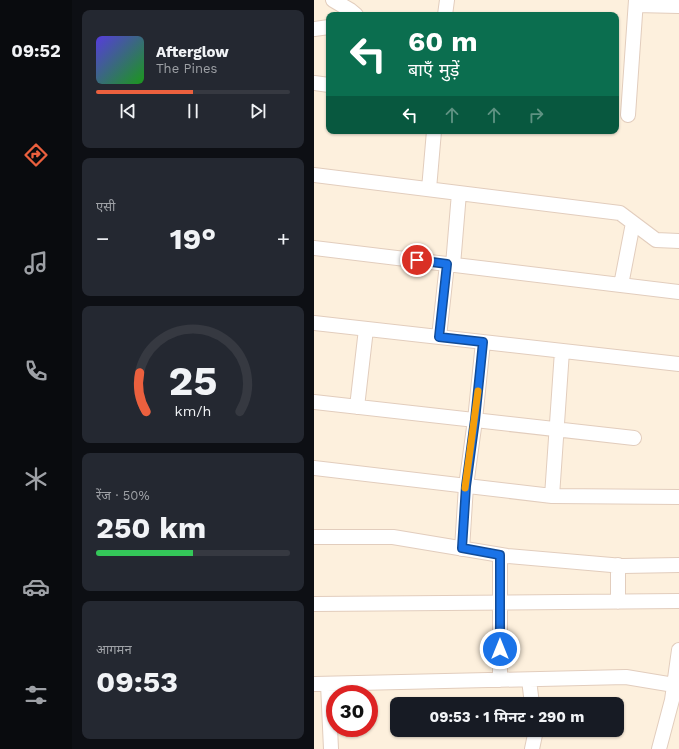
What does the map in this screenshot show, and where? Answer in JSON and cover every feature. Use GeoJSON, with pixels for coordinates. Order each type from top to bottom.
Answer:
{"type":"FeatureCollection","features":[{"type":"Feature","properties":{"kind":"street"},"geometry":{"type":"LineString","coordinates":[[333,0],[351,12]]}},
{"type":"Feature","properties":{"kind":"street"},"geometry":{"type":"LineString","coordinates":[[445,12],[446,0]]}},
{"type":"Feature","properties":{"kind":"street"},"geometry":{"type":"LineString","coordinates":[[628,115],[636,3],[679,6]]}},
{"type":"Feature","properties":{"kind":"street"},"geometry":{"type":"LineString","coordinates":[[314,29],[326,27]]}},
{"type":"Feature","properties":{"kind":"street"},"geometry":{"type":"LineString","coordinates":[[314,83],[326,85]]}},
{"type":"Feature","properties":{"kind":"street"},"geometry":{"type":"LineString","coordinates":[[428,189],[434,134]]}},
{"type":"Feature","properties":{"kind":"street"},"geometry":{"type":"LineString","coordinates":[[314,175],[620,213],[656,240],[679,241]]}},
{"type":"Feature","properties":{"kind":"street"},"geometry":{"type":"LineString","coordinates":[[439,337],[459,193]]}},
{"type":"Feature","properties":{"kind":"street"},"geometry":{"type":"LineString","coordinates":[[621,285],[632,222]]}},
{"type":"Feature","properties":{"kind":"street"},"geometry":{"type":"LineString","coordinates":[[314,248],[679,292]]}},
{"type":"Feature","properties":{"kind":"street"},"geometry":{"type":"LineString","coordinates":[[314,323],[679,364]]}},
{"type":"Feature","properties":{"kind":"street"},"geometry":{"type":"LineString","coordinates":[[357,407],[366,329]]}},
{"type":"Feature","properties":{"kind":"street"},"geometry":{"type":"LineString","coordinates":[[462,548],[466,486],[483,342]]}},
{"type":"Feature","properties":{"kind":"street"},"geometry":{"type":"LineString","coordinates":[[552,496],[562,351]]}},
{"type":"Feature","properties":{"kind":"street"},"geometry":{"type":"LineString","coordinates":[[314,402],[634,438]]}},
{"type":"Feature","properties":{"kind":"street"},"geometry":{"type":"LineString","coordinates":[[314,468],[552,496],[679,497]]}},
{"type":"Feature","properties":{"kind":"street"},"geometry":{"type":"LineString","coordinates":[[314,537],[393,537],[500,555],[618,566],[679,565]]}},
{"type":"Feature","properties":{"kind":"street"},"geometry":{"type":"LineString","coordinates":[[500,555],[500,680]]}},
{"type":"Feature","properties":{"kind":"street"},"geometry":{"type":"LineString","coordinates":[[618,566],[618,602]]}},
{"type":"Feature","properties":{"kind":"street"},"geometry":{"type":"LineString","coordinates":[[314,604],[679,601]]}},
{"type":"Feature","properties":{"kind":"street"},"geometry":{"type":"LineString","coordinates":[[659,749],[672,700],[678,668],[679,650]]}},
{"type":"Feature","properties":{"kind":"street"},"geometry":{"type":"LineString","coordinates":[[314,684],[626,677],[674,685]]}},
{"type":"Feature","properties":{"kind":"street"},"geometry":{"type":"LineString","coordinates":[[529,680],[531,697]]}},
{"type":"Feature","properties":{"kind":"street"},"geometry":{"type":"LineString","coordinates":[[328,684],[331,749]]}},
{"type":"Feature","properties":{"kind":"street"},"geometry":{"type":"LineString","coordinates":[[532,749],[535,737]]}},
{"type":"Feature","properties":{"kind":"slow traffic"},"geometry":{"type":"LineString","coordinates":[[465,488],[478,391]]}},
{"type":"Feature","properties":{"kind":"route"},"geometry":{"type":"LineString","coordinates":[[417,260],[447,264],[439,337],[483,342],[466,486],[462,548],[500,555],[500,649]]}}]}
